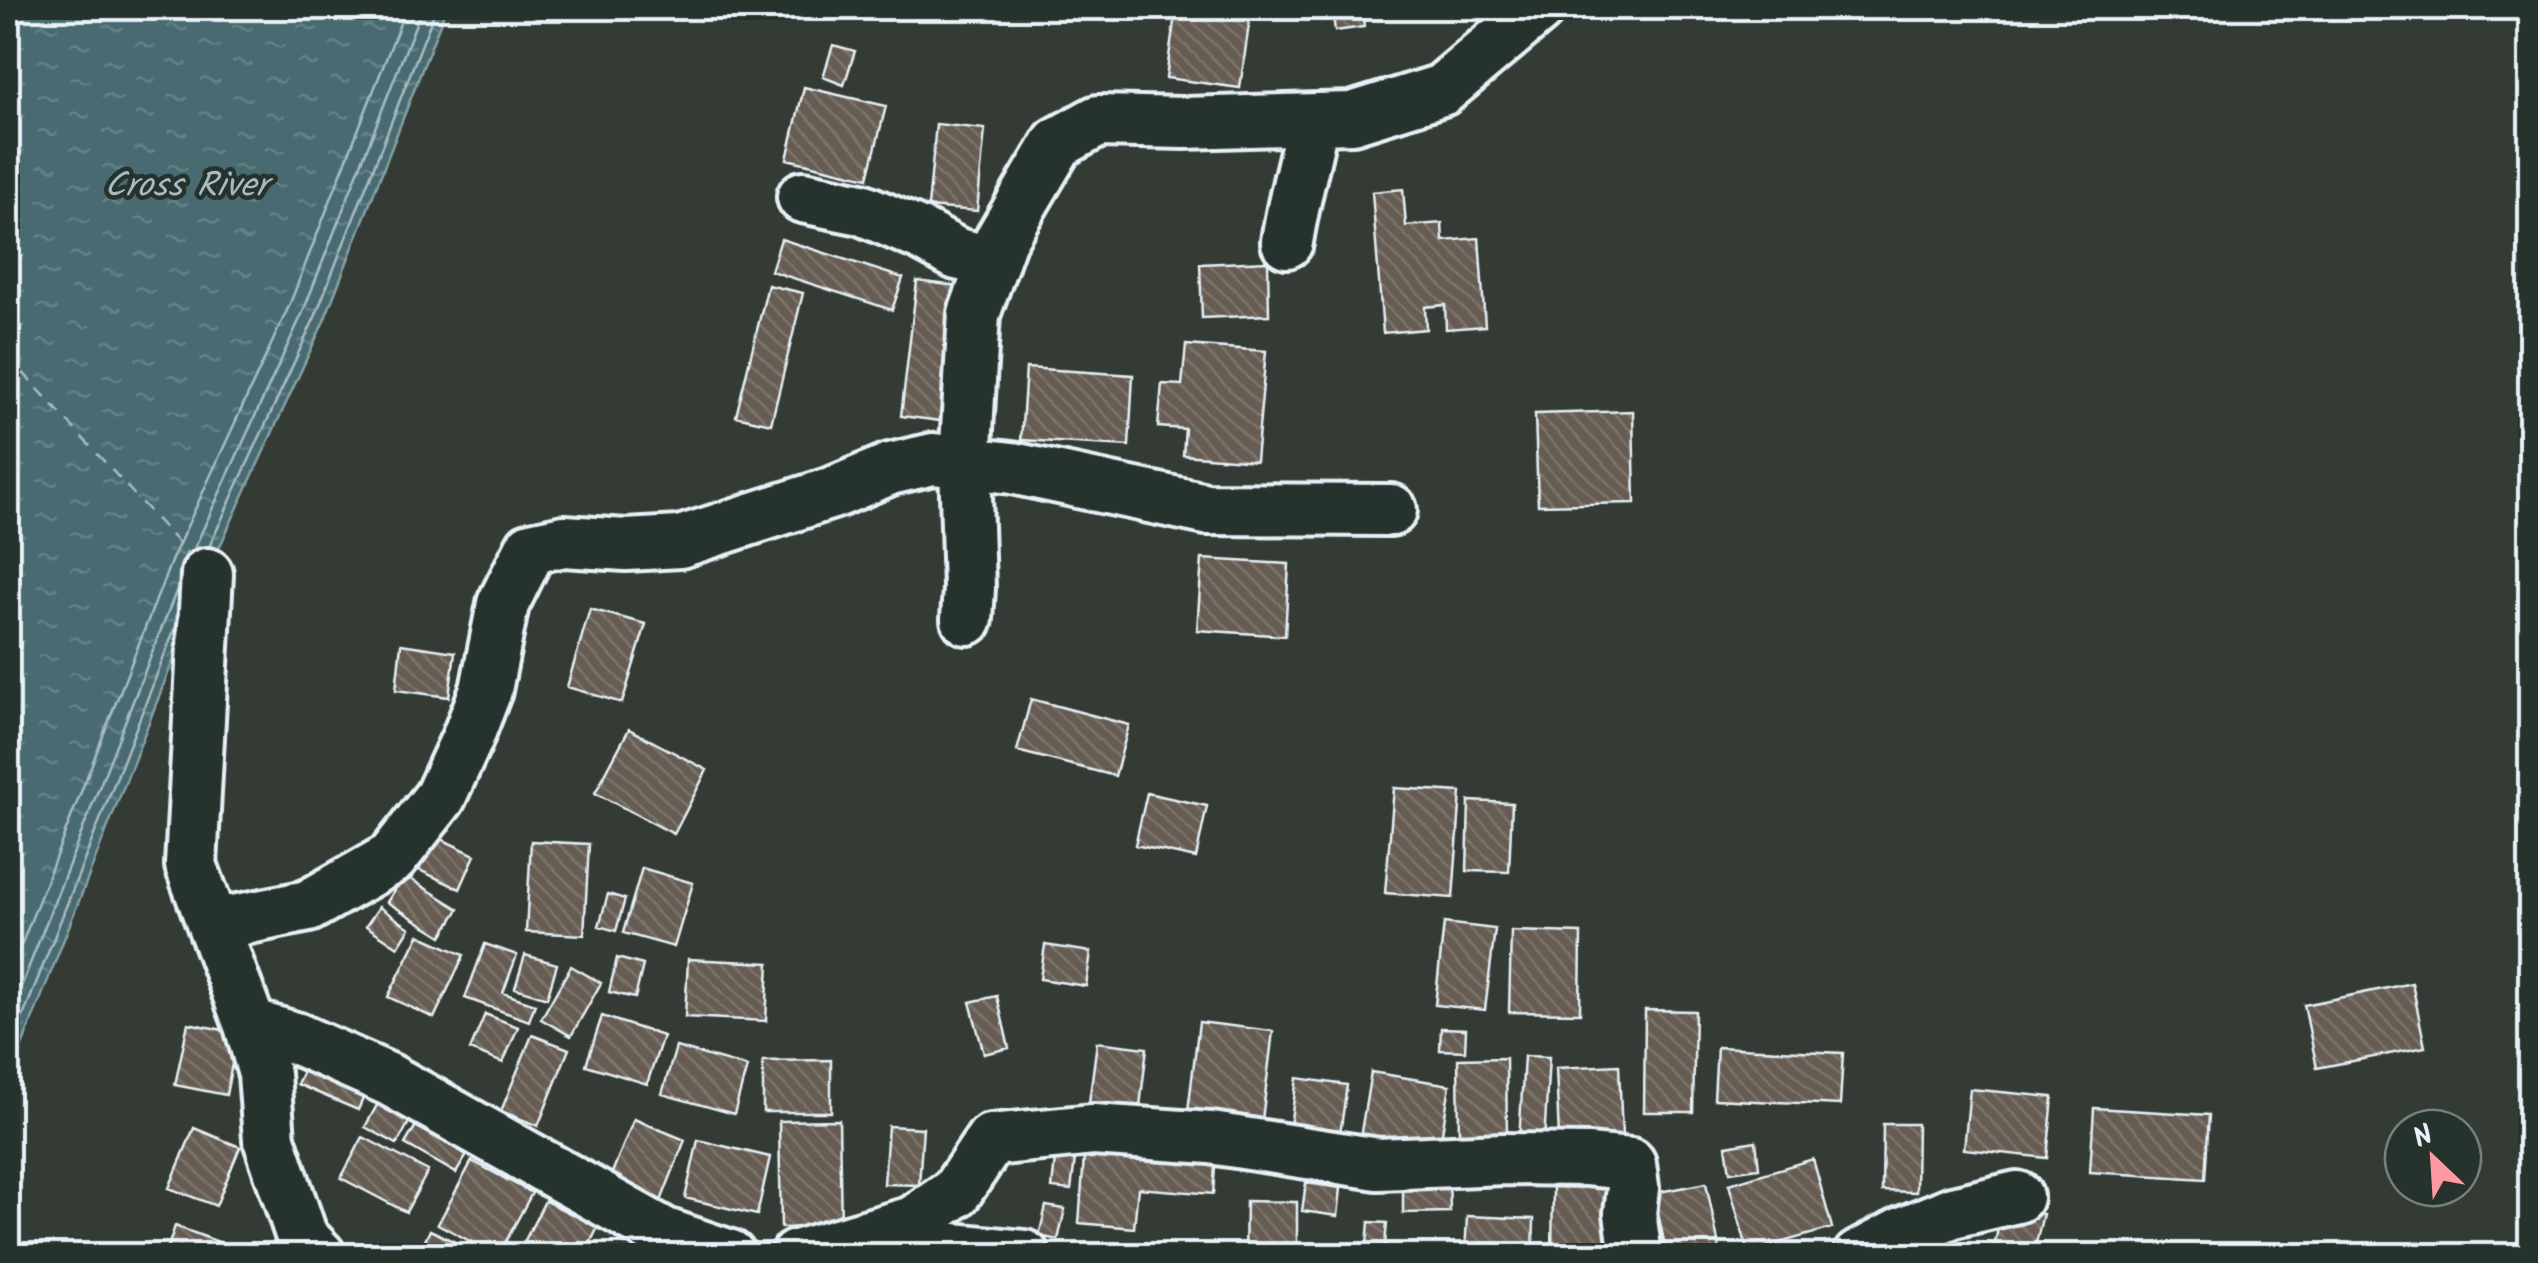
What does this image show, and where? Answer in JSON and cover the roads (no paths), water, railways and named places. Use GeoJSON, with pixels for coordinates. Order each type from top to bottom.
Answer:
{"type":"FeatureCollection","features":[{"type":"Feature","properties":{"kind":"street"},"geometry":{"type":"LineString","coordinates":[[966,619],[966,463],[974,314],[1001,239],[1058,143],[1098,120],[1352,118],[1442,90],[1540,8]]}},
{"type":"Feature","properties":{"kind":"street"},"geometry":{"type":"LineString","coordinates":[[1287,242],[1312,120]]}},
{"type":"Feature","properties":{"kind":"street"},"geometry":{"type":"LineString","coordinates":[[803,197],[861,209],[957,254],[993,262]]}},
{"type":"Feature","properties":{"kind":"street"},"geometry":{"type":"LineString","coordinates":[[214,925],[308,906],[392,858],[440,797],[467,739],[486,690],[504,604],[530,548],[564,541],[626,546],[680,542],[890,470],[934,459],[1012,468],[1206,508],[1391,510]]}},
{"type":"Feature","properties":{"kind":"street"},"geometry":{"type":"LineString","coordinates":[[207,574],[191,865],[264,1074],[268,1139],[302,1237],[320,1256]]}},
{"type":"Feature","properties":{"kind":"street"},"geometry":{"type":"LineString","coordinates":[[250,1025],[295,1038],[388,1079],[664,1234],[730,1255]]}},
{"type":"Feature","properties":{"kind":"street"},"geometry":{"type":"LineString","coordinates":[[796,1256],[913,1222],[956,1192],[991,1140],[1093,1130],[1211,1138],[1378,1164],[1504,1160],[1630,1164],[1630,1212],[1636,1256]]}},
{"type":"Feature","properties":{"kind":"street"},"geometry":{"type":"LineString","coordinates":[[1859,1256],[1952,1212],[2017,1197]]}},
{"type":"Feature","properties":{"kind":"street"},"geometry":{"type":"LineString","coordinates":[[913,1222],[933,1247],[1024,1256]]}},
{"type":"Feature","properties":{"kind":"water","name":"Cross River"},"geometry":{"type":"Polygon","coordinates":[[[8,8],[446,8],[324,321],[207,574],[8,1082],[8,8]]]}}]}
